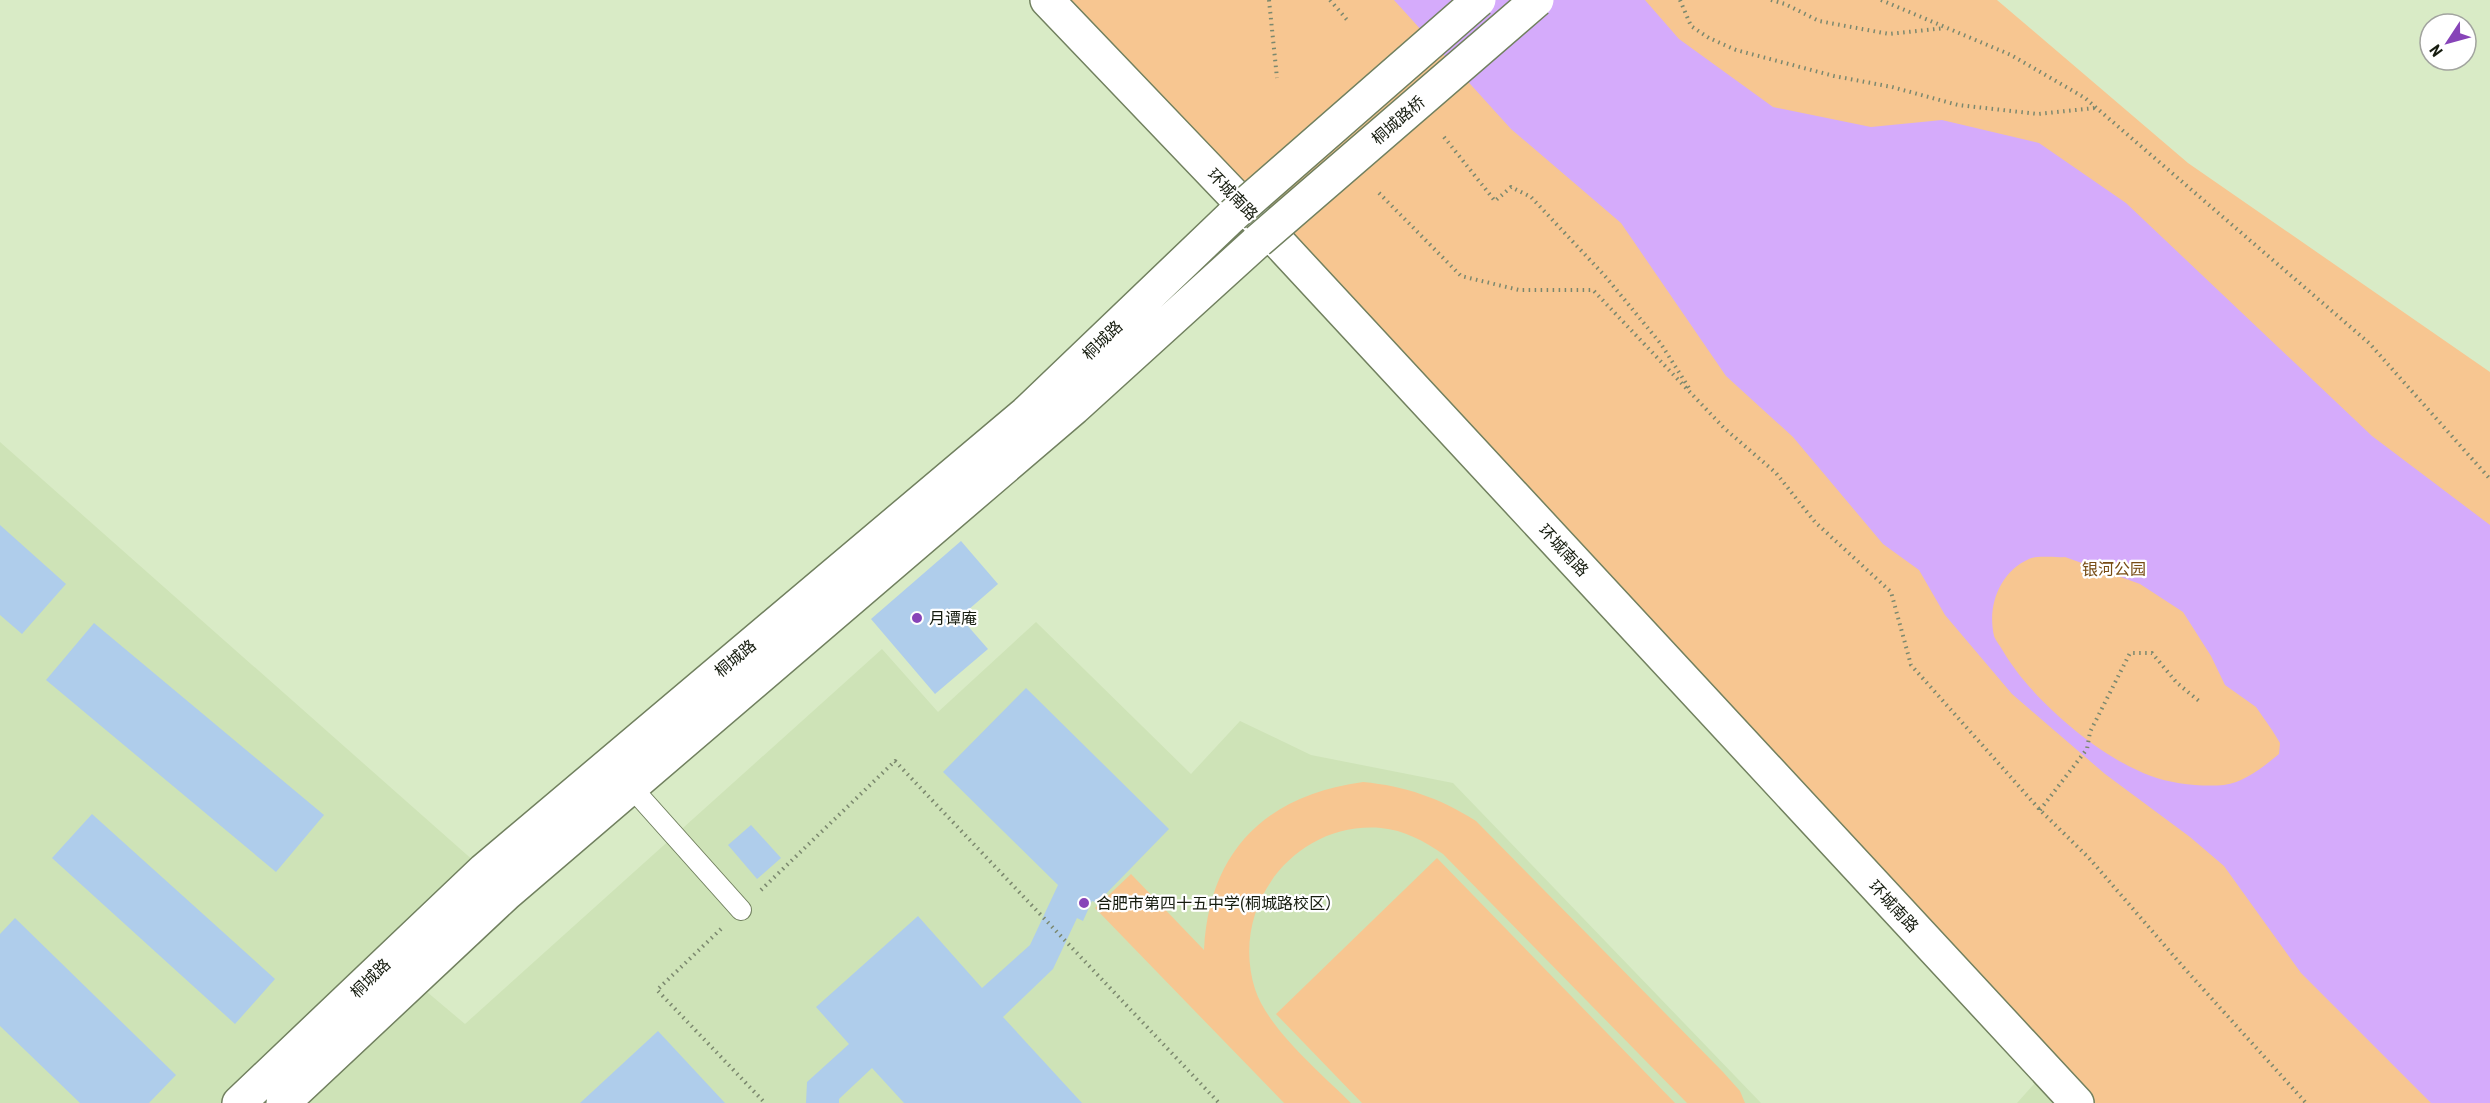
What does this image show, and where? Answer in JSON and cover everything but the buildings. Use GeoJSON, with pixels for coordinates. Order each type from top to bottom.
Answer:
{"type":"FeatureCollection","features":[{"type":"Feature","properties":{"kind":"street","name":"环城南路"},"geometry":{"type":"LineString","coordinates":[[1047,0],[1267,230],[2077,1103]]}},
{"type":"Feature","properties":{"kind":"street","name":"桐城路"},"geometry":{"type":"LineString","coordinates":[[283,1103],[506,894],[621,775],[1026,412],[1233,215],[1479,0]]}},
{"type":"Feature","properties":{"kind":"street","name":"桐城路桥"},"geometry":{"type":"LineString","coordinates":[[1258,241],[1537,0]]}},
{"type":"Feature","properties":{"kind":"street","name":"桐城路"},"geometry":{"type":"LineString","coordinates":[[239,1103],[484,870],[621,775],[1074,408],[1258,241]]}},
{"type":"Feature","properties":{"kind":"lane"},"geometry":{"type":"LineString","coordinates":[[621,775],[741,910]]}},
{"type":"Feature","properties":{"kind":"path"},"geometry":{"type":"LineString","coordinates":[[1269,0],[1277,78]]}},
{"type":"Feature","properties":{"kind":"path"},"geometry":{"type":"LineString","coordinates":[[1330,0],[1348,21]]}},
{"type":"Feature","properties":{"kind":"path"},"geometry":{"type":"LineString","coordinates":[[1680,0],[1691,26],[1708,38],[1736,50],[1834,76],[1892,87],[1958,105],[2038,114],[2096,108]]}},
{"type":"Feature","properties":{"kind":"path"},"geometry":{"type":"LineString","coordinates":[[1771,0],[1785,4],[1819,21],[1889,34],[1945,27]]}},
{"type":"Feature","properties":{"kind":"path"},"geometry":{"type":"LineString","coordinates":[[1881,0],[2011,56],[2085,98],[2369,343],[2490,479]]}},
{"type":"Feature","properties":{"kind":"path"},"geometry":{"type":"LineString","coordinates":[[1444,137],[1495,201],[1511,187],[1531,197],[1605,276],[1661,344],[1694,396]]}},
{"type":"Feature","properties":{"kind":"path"},"geometry":{"type":"LineString","coordinates":[[1379,193],[1461,276],[1519,290],[1593,290],[1724,428],[1776,473],[1815,522],[1891,592],[1911,665],[2040,810],[2089,858],[2306,1103]]}},
{"type":"Feature","properties":{"kind":"path"},"geometry":{"type":"LineString","coordinates":[[2040,810],[2087,749],[2090,732],[2130,653],[2152,653],[2177,683],[2199,701]]}},
{"type":"Feature","properties":{"kind":"path"},"geometry":{"type":"LineString","coordinates":[[765,1103],[657,990],[895,761],[1219,1103]]}},
{"type":"Feature","properties":{"kind":"shaded area"},"geometry":{"type":"Polygon","coordinates":[[[1394,0],[1645,0],[1679,39],[1773,107],[1871,127],[1942,120],[2039,143],[2126,203],[2372,436],[2490,525],[2490,1103],[2431,1103],[2301,973],[2224,866],[2190,837],[2105,774],[2012,694],[1945,615],[1919,570],[1883,544],[1793,437],[1726,376],[1621,223],[1511,129],[1394,0]],[[2065,557],[2029,559],[2010,572],[1998,591],[1992,613],[1994,636],[2015,669],[2048,707],[2089,741],[2131,767],[2159,779],[2215,786],[2232,783],[2260,769],[2279,754],[2280,743],[2272,730],[2256,707],[2225,685],[2211,656],[2183,612],[2140,584],[2065,557]]]}},
{"type":"Feature","properties":{"kind":"shaded area"},"geometry":{"type":"Polygon","coordinates":[[[0,442],[484,870],[239,1103],[0,1103],[0,442]]]}},
{"type":"Feature","properties":{"kind":"shaded area","name":"合肥市第四十五中学(桐城路校区）"},"geometry":{"type":"Polygon","coordinates":[[[1036,622],[1191,774],[1240,721],[1311,755],[1453,783],[1761,1103],[283,1103],[414,981],[465,1024],[882,649],[938,712],[1036,622]]]}},
{"type":"Feature","properties":{"kind":"shaded area"},"geometry":{"type":"Polygon","coordinates":[[[2035,1083],[2055,1103],[2017,1103],[2035,1083]]]}},
{"type":"Feature","properties":{"kind":"green space","name":"银河公园"},"geometry":{"type":"Polygon","coordinates":[[[1038,0],[1997,0],[2188,163],[2490,372],[2490,1103],[2095,1103],[1038,0]]]}},
{"type":"Feature","properties":{"kind":"green space"},"geometry":{"type":"Polygon","coordinates":[[[1363,782],[1422,794],[1476,821],[1723,1072],[1740,1091],[1745,1103],[1687,1103],[1443,854],[1414,837],[1381,828],[1350,830],[1321,839],[1296,854],[1276,875],[1261,900],[1251,928],[1249,958],[1255,989],[1262,1004],[1283,1035],[1351,1103],[1284,1103],[1095,908],[1131,874],[1204,950],[1208,915],[1217,884],[1231,857],[1249,834],[1271,815],[1298,800],[1329,789],[1363,782]]]}},
{"type":"Feature","properties":{"kind":"green space"},"geometry":{"type":"Polygon","coordinates":[[[1437,858],[1675,1103],[1362,1103],[1276,1014],[1437,858]]]}},
{"type":"Feature","properties":{"kind":"place","name":"月谭庵"},"geometry":{"type":"Point","coordinates":[917,618]}},
{"type":"Feature","properties":{"kind":"place","name":"合肥市第四十五中学(桐城路校区）"},"geometry":{"type":"Point","coordinates":[1084,903]}}]}
